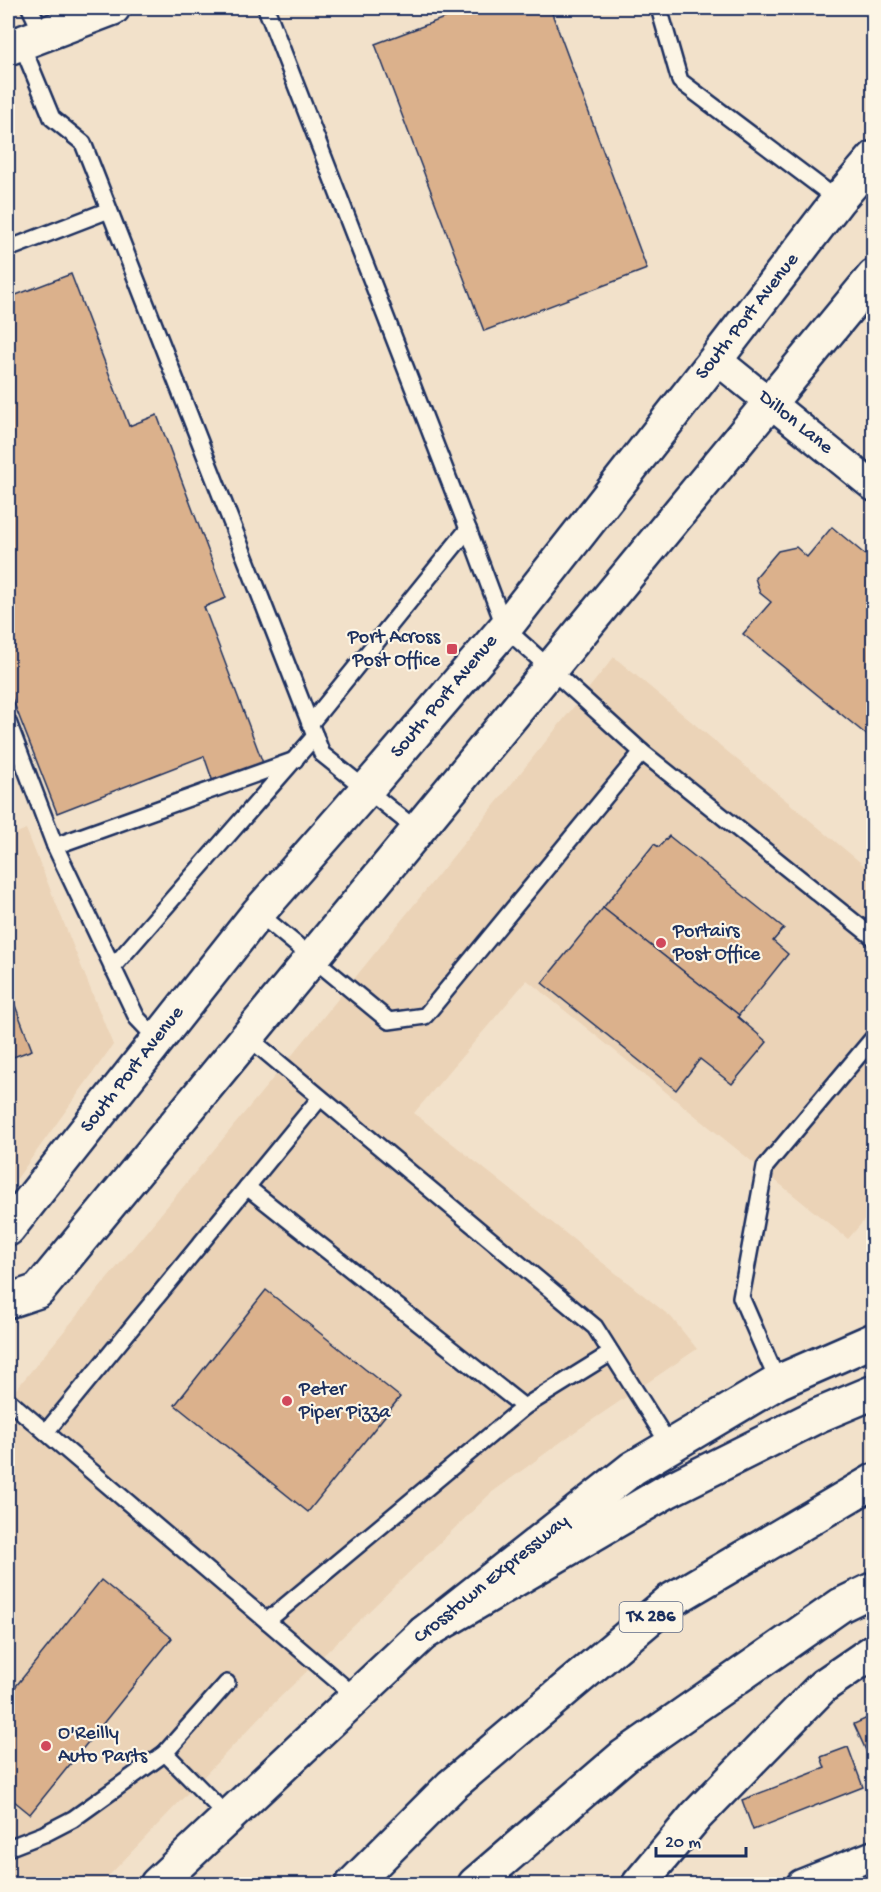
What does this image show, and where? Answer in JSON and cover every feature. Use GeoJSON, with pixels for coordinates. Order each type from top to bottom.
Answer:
{"type":"FeatureCollection","features":[{"type":"Feature","properties":{"kind":"main road"},"geometry":{"type":"LineString","coordinates":[[25,33],[113,8]]}},
{"type":"Feature","properties":{"kind":"main road","name":"South Port Avenue"},"geometry":{"type":"LineString","coordinates":[[8,1229],[258,913],[505,628],[873,158]]}},
{"type":"Feature","properties":{"kind":"main road"},"geometry":{"type":"LineString","coordinates":[[8,1300],[38,1291],[873,276]]}},
{"type":"Feature","properties":{"kind":"main road","name":"Crosstown Expressway"},"geometry":{"type":"LineString","coordinates":[[157,1884],[424,1633],[633,1468],[778,1382],[873,1340]]}},
{"type":"Feature","properties":{"kind":"main road"},"geometry":{"type":"LineString","coordinates":[[424,1633],[668,1491],[819,1415],[873,1392]]}},
{"type":"Feature","properties":{"kind":"main road","name":"TX 286"},"geometry":{"type":"LineString","coordinates":[[353,1884],[452,1785],[670,1601],[873,1481]]}},
{"type":"Feature","properties":{"kind":"main road"},"geometry":{"type":"LineString","coordinates":[[475,1884],[624,1756],[841,1605],[873,1589]]}},
{"type":"Feature","properties":{"kind":"main road"},"geometry":{"type":"LineString","coordinates":[[639,1884],[696,1816],[823,1686],[873,1651]]}},
{"type":"Feature","properties":{"kind":"street","name":"Dillon Lane"},"geometry":{"type":"LineString","coordinates":[[716,359],[873,487]]}},
{"type":"Feature","properties":{"kind":"street"},"geometry":{"type":"LineString","coordinates":[[801,1884],[873,1855]]}},
{"type":"Feature","properties":{"kind":"lane"},"geometry":{"type":"LineString","coordinates":[[266,8],[505,628],[642,752],[873,938]]}},
{"type":"Feature","properties":{"kind":"lane"},"geometry":{"type":"LineString","coordinates":[[658,8],[680,81],[838,200]]}},
{"type":"Feature","properties":{"kind":"lane"},"geometry":{"type":"LineString","coordinates":[[25,33],[52,118],[83,143],[322,754],[418,831]]}},
{"type":"Feature","properties":{"kind":"lane"},"geometry":{"type":"LineString","coordinates":[[8,249],[109,210]]}},
{"type":"Feature","properties":{"kind":"lane"},"geometry":{"type":"LineString","coordinates":[[112,968],[295,760],[312,730],[468,529]]}},
{"type":"Feature","properties":{"kind":"lane"},"geometry":{"type":"LineString","coordinates":[[8,722],[55,846],[112,968],[137,1018],[157,1039]]}},
{"type":"Feature","properties":{"kind":"lane"},"geometry":{"type":"LineString","coordinates":[[258,913],[389,1021],[425,1016],[642,752]]}},
{"type":"Feature","properties":{"kind":"lane"},"geometry":{"type":"LineString","coordinates":[[55,846],[295,760]]}},
{"type":"Feature","properties":{"kind":"lane"},"geometry":{"type":"LineString","coordinates":[[778,1382],[741,1297],[765,1167],[873,1036]]}},
{"type":"Feature","properties":{"kind":"lane"},"geometry":{"type":"LineString","coordinates":[[248,1037],[595,1327],[670,1446]]}},
{"type":"Feature","properties":{"kind":"lane"},"geometry":{"type":"LineString","coordinates":[[46,1432],[320,1098]]}},
{"type":"Feature","properties":{"kind":"lane"},"geometry":{"type":"LineString","coordinates":[[247,1187],[524,1407]]}},
{"type":"Feature","properties":{"kind":"lane"},"geometry":{"type":"LineString","coordinates":[[267,1621],[524,1407],[611,1353]]}},
{"type":"Feature","properties":{"kind":"lane"},"geometry":{"type":"LineString","coordinates":[[8,1400],[356,1697]]}},
{"type":"Feature","properties":{"kind":"lane"},"geometry":{"type":"LineString","coordinates":[[8,1848],[44,1834],[73,1819],[165,1753],[227,1683]]}},
{"type":"Feature","properties":{"kind":"lane"},"geometry":{"type":"LineString","coordinates":[[165,1753],[228,1817]]}},
{"type":"Feature","properties":{"kind":"shaded area"},"geometry":{"type":"Polygon","coordinates":[[[614,657],[873,873],[873,1210],[848,1239],[527,980],[414,1113],[671,1317],[697,1349],[576,1431],[491,1493],[270,1707],[101,1884],[8,1884],[8,1399],[312,1031],[614,657]]]}},
{"type":"Feature","properties":{"kind":"shaded area"},"geometry":{"type":"Polygon","coordinates":[[[26,829],[113,1045],[8,1191],[8,837],[26,829]]]}},
{"type":"Feature","properties":{"kind":"building"},"geometry":{"type":"Polygon","coordinates":[[[471,8],[550,8],[647,269],[484,331],[375,44],[471,8]]]}},
{"type":"Feature","properties":{"kind":"building"},"geometry":{"type":"Polygon","coordinates":[[[71,274],[129,426],[157,415],[226,598],[204,607],[263,763],[213,782],[204,756],[57,813],[8,688],[8,298],[71,274]]]}},
{"type":"Feature","properties":{"kind":"building"},"geometry":{"type":"Polygon","coordinates":[[[832,527],[874,562],[874,741],[743,634],[771,602],[760,593],[755,578],[778,551],[796,547],[807,557],[832,527]]]}},
{"type":"Feature","properties":{"kind":"building"},"geometry":{"type":"Polygon","coordinates":[[[669,836],[784,928],[773,941],[788,954],[739,1015],[603,908],[654,844],[659,847],[669,836]]]}},
{"type":"Feature","properties":{"kind":"building"},"geometry":{"type":"Polygon","coordinates":[[[603,908],[739,1015],[738,1017],[767,1042],[732,1084],[700,1059],[676,1090],[542,983],[603,908]]]}},
{"type":"Feature","properties":{"kind":"building"},"geometry":{"type":"Polygon","coordinates":[[[8,987],[32,1050],[8,1059],[8,987]]]}},
{"type":"Feature","properties":{"kind":"building","name":"Peter Piper Pizza"},"geometry":{"type":"Polygon","coordinates":[[[266,1290],[400,1397],[308,1512],[175,1405],[266,1290]]]}},
{"type":"Feature","properties":{"kind":"building","name":"O'Reilly Auto Parts"},"geometry":{"type":"Polygon","coordinates":[[[101,1580],[172,1638],[30,1814],[8,1796],[8,1696],[101,1580]]]}},
{"type":"Feature","properties":{"kind":"building"},"geometry":{"type":"Polygon","coordinates":[[[874,1715],[874,1768],[854,1724],[874,1715]]]}},
{"type":"Feature","properties":{"kind":"building"},"geometry":{"type":"Polygon","coordinates":[[[848,1747],[863,1787],[753,1830],[742,1800],[825,1768],[821,1757],[848,1747]]]}},
{"type":"Feature","properties":{"kind":"place","name":"Port Across Post Office"},"geometry":{"type":"Point","coordinates":[452,649]}},
{"type":"Feature","properties":{"kind":"place","name":"Portairs Post Office"},"geometry":{"type":"Point","coordinates":[661,943]}},
{"type":"Feature","properties":{"kind":"place","name":"Peter Piper Pizza"},"geometry":{"type":"Point","coordinates":[287,1401]}},
{"type":"Feature","properties":{"kind":"place","name":"O'Reilly Auto Parts"},"geometry":{"type":"Point","coordinates":[46,1746]}}]}
